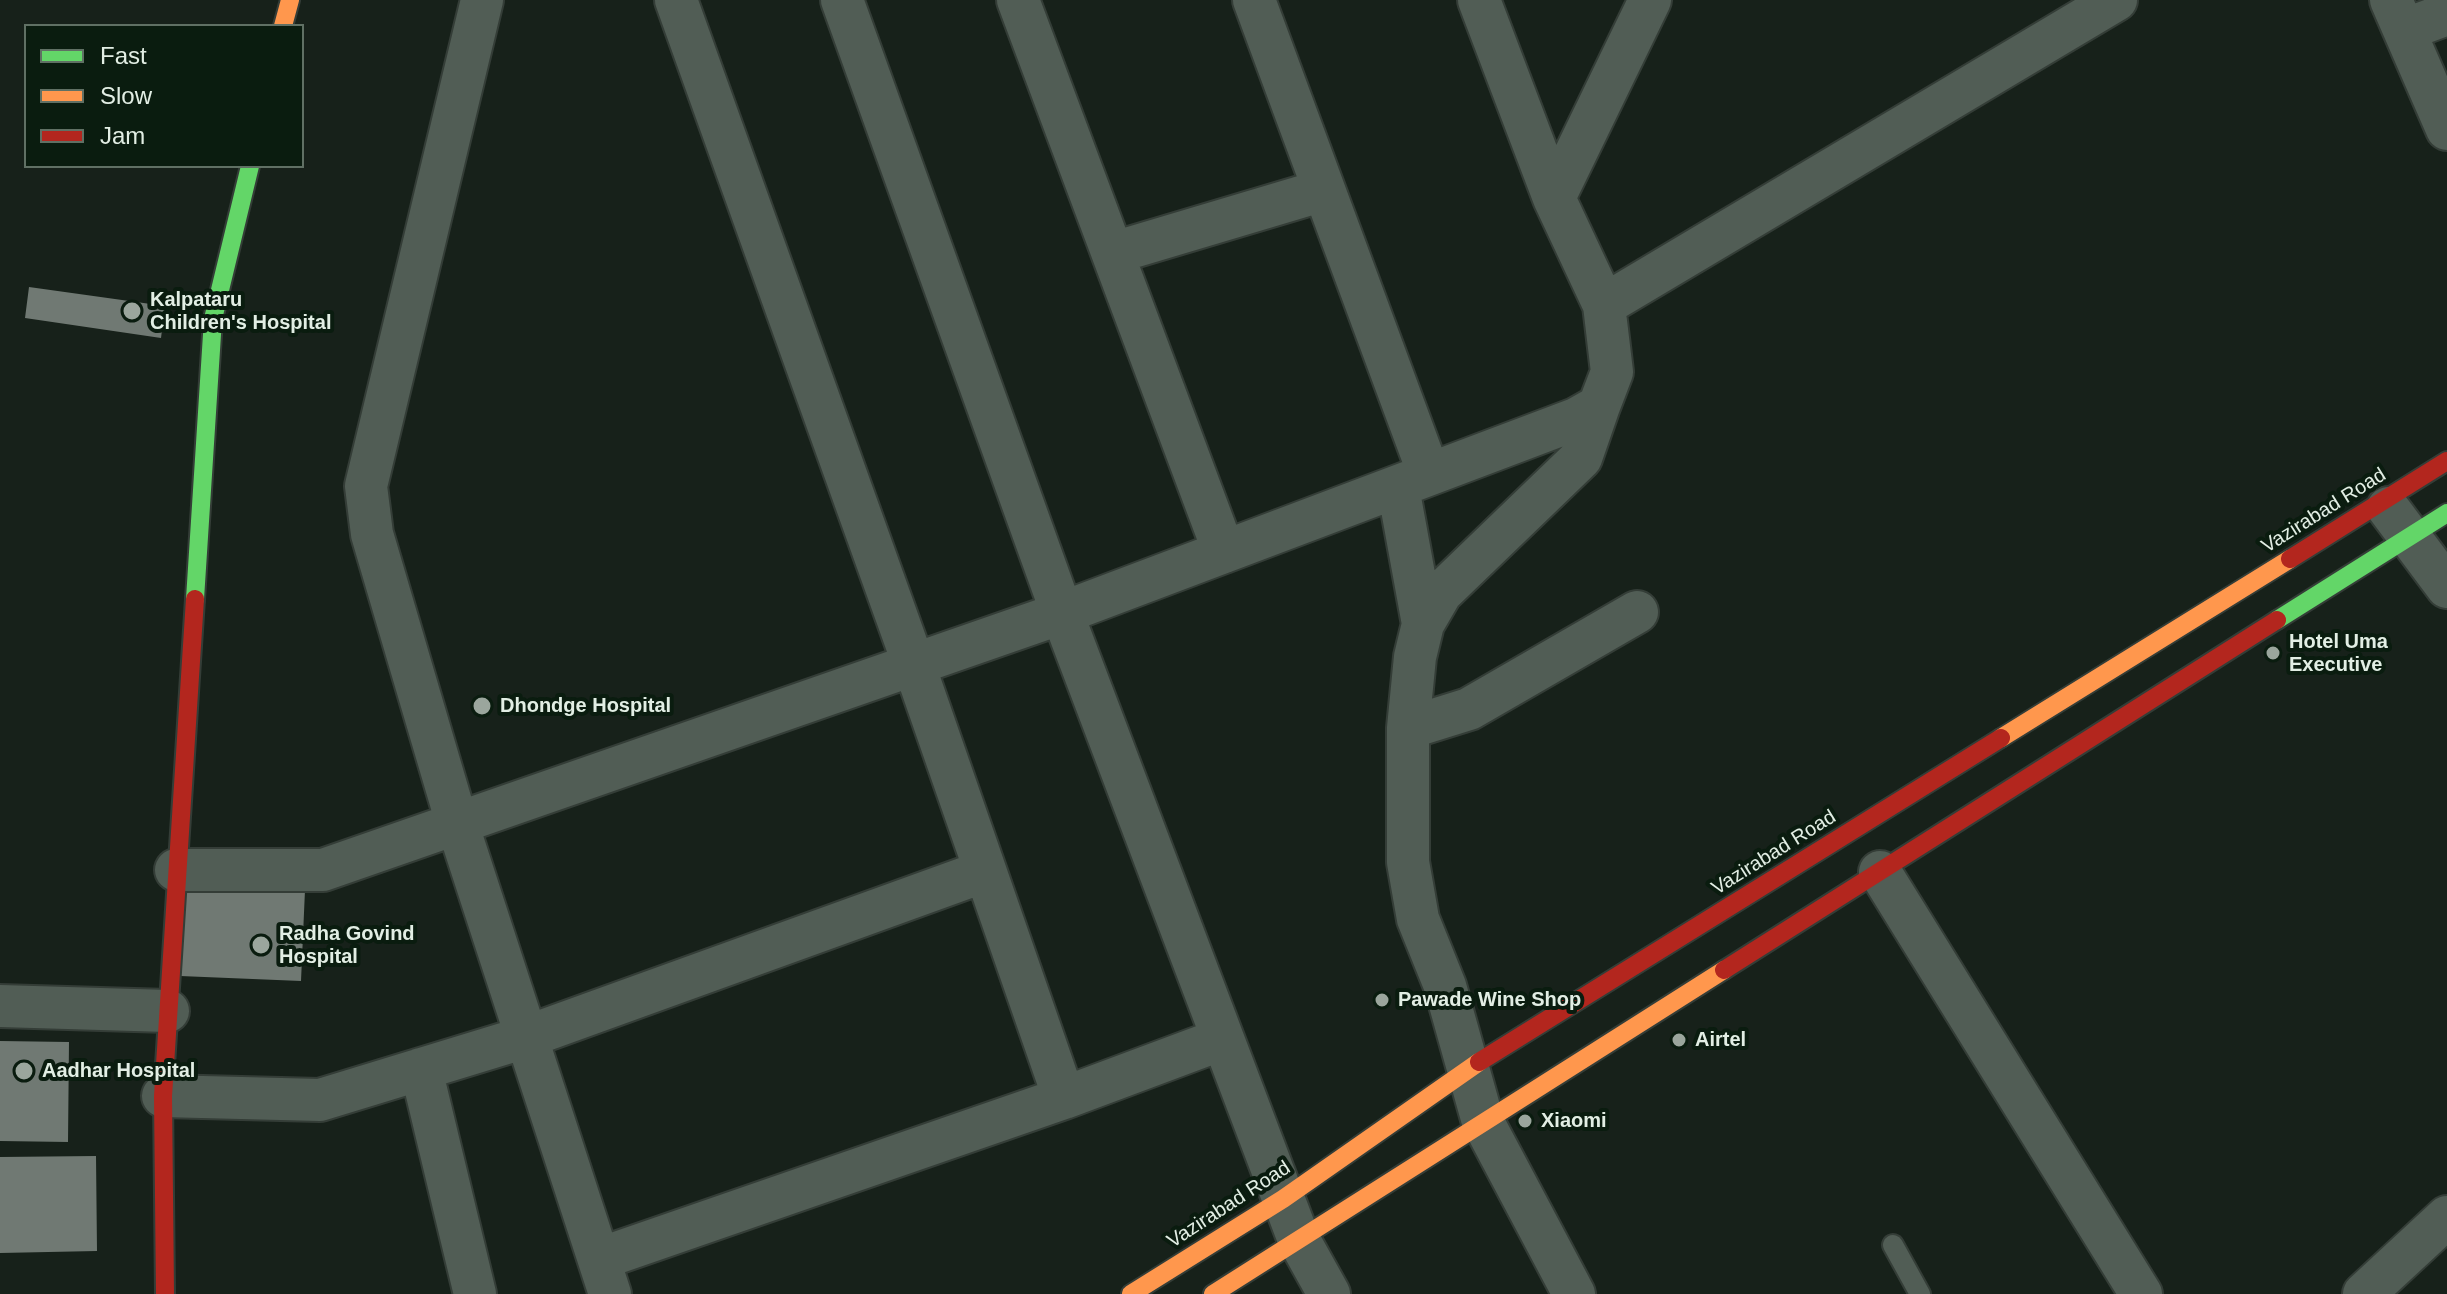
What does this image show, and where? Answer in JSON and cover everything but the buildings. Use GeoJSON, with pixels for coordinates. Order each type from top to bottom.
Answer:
{"type":"FeatureCollection","features":[{"type":"Feature","properties":{"kind":"main road"},"geometry":{"type":"LineString","coordinates":[[165,1294],[163,1096],[213,319],[250,168]]}},
{"type":"Feature","properties":{"kind":"main road","name":"Vazirabad Road"},"geometry":{"type":"LineString","coordinates":[[1131,1294],[1283,1199],[1470,1068],[2447,461]]}},
{"type":"Feature","properties":{"kind":"main road"},"geometry":{"type":"LineString","coordinates":[[1213,1294],[2447,513]]}},
{"type":"Feature","properties":{"kind":"street"},"geometry":{"type":"LineString","coordinates":[[482,0],[366,486],[372,534],[457,823],[604,1276],[1222,1039]]}},
{"type":"Feature","properties":{"kind":"street"},"geometry":{"type":"LineString","coordinates":[[676,0],[914,665],[1064,1098]]}},
{"type":"Feature","properties":{"kind":"street"},"geometry":{"type":"LineString","coordinates":[[842,0],[1062,613],[1222,1039],[1299,1240],[1329,1294]]}},
{"type":"Feature","properties":{"kind":"street"},"geometry":{"type":"LineString","coordinates":[[1018,0],[1224,552]]}},
{"type":"Feature","properties":{"kind":"street"},"geometry":{"type":"LineString","coordinates":[[1254,0],[1324,190],[1414,481],[1423,624]]}},
{"type":"Feature","properties":{"kind":"street"},"geometry":{"type":"LineString","coordinates":[[1479,0],[1554,198],[1604,305],[1612,372],[1581,458],[1441,593],[1423,624],[1415,657],[1408,728],[1408,862],[1416,905],[1470,1068],[1483,1122],[1574,1294]]}},
{"type":"Feature","properties":{"kind":"street"},"geometry":{"type":"LineString","coordinates":[[1554,198],[1650,0]]}},
{"type":"Feature","properties":{"kind":"street"},"geometry":{"type":"LineString","coordinates":[[1604,305],[2116,0]]}},
{"type":"Feature","properties":{"kind":"street"},"geometry":{"type":"LineString","coordinates":[[2447,14],[2398,15],[2447,129]]}},
{"type":"Feature","properties":{"kind":"street"},"geometry":{"type":"LineString","coordinates":[[1113,253],[1324,190]]}},
{"type":"Feature","properties":{"kind":"street"},"geometry":{"type":"LineString","coordinates":[[176,870],[323,870],[1062,613],[1576,419],[1599,406]]}},
{"type":"Feature","properties":{"kind":"street"},"geometry":{"type":"LineString","coordinates":[[2383,500],[2447,587]]}},
{"type":"Feature","properties":{"kind":"street"},"geometry":{"type":"LineString","coordinates":[[1408,728],[1469,709],[1637,612]]}},
{"type":"Feature","properties":{"kind":"street"},"geometry":{"type":"LineString","coordinates":[[163,1096],[320,1100],[526,1037],[985,871]]}},
{"type":"Feature","properties":{"kind":"street"},"geometry":{"type":"LineString","coordinates":[[1880,872],[2141,1294]]}},
{"type":"Feature","properties":{"kind":"street"},"geometry":{"type":"LineString","coordinates":[[0,1006],[168,1011]]}},
{"type":"Feature","properties":{"kind":"street"},"geometry":{"type":"LineString","coordinates":[[421,1069],[475,1294]]}},
{"type":"Feature","properties":{"kind":"street"},"geometry":{"type":"LineString","coordinates":[[2364,1294],[2447,1217]]}},
{"type":"Feature","properties":{"kind":"lane"},"geometry":{"type":"LineString","coordinates":[[1893,1245],[1920,1294]]}},
{"type":"Feature","properties":{"kind":"traffic: fast"},"geometry":{"type":"LineString","coordinates":[[195,599],[213,319],[250,168]]}},
{"type":"Feature","properties":{"kind":"traffic: fast"},"geometry":{"type":"LineString","coordinates":[[2277,620],[2447,513]]}},
{"type":"Feature","properties":{"kind":"traffic: slow"},"geometry":{"type":"LineString","coordinates":[[284,24],[290,0]]}},
{"type":"Feature","properties":{"kind":"traffic: slow"},"geometry":{"type":"LineString","coordinates":[[2001,738],[2290,559]]}},
{"type":"Feature","properties":{"kind":"traffic: slow"},"geometry":{"type":"LineString","coordinates":[[1213,1294],[1724,970]]}},
{"type":"Feature","properties":{"kind":"traffic: slow"},"geometry":{"type":"LineString","coordinates":[[1131,1294],[1283,1199],[1479,1062]]}},
{"type":"Feature","properties":{"kind":"traffic: jam"},"geometry":{"type":"LineString","coordinates":[[2290,559],[2447,461]]}},
{"type":"Feature","properties":{"kind":"traffic: jam"},"geometry":{"type":"LineString","coordinates":[[165,1294],[163,1096],[195,599]]}},
{"type":"Feature","properties":{"kind":"traffic: jam"},"geometry":{"type":"LineString","coordinates":[[1724,970],[2277,620]]}},
{"type":"Feature","properties":{"kind":"traffic: jam"},"geometry":{"type":"LineString","coordinates":[[1479,1062],[2001,738]]}},
{"type":"Feature","properties":{"kind":"place","name":"Kalpataru Children's Hospital"},"geometry":{"type":"Point","coordinates":[132,311]}},
{"type":"Feature","properties":{"kind":"place","name":"Hotel Uma Executive"},"geometry":{"type":"Point","coordinates":[2273,653]}},
{"type":"Feature","properties":{"kind":"place","name":"Dhondge Hospital"},"geometry":{"type":"Point","coordinates":[482,706]}},
{"type":"Feature","properties":{"kind":"place","name":"Radha Govind Hospital"},"geometry":{"type":"Point","coordinates":[261,945]}},
{"type":"Feature","properties":{"kind":"place","name":"Pawade Wine Shop"},"geometry":{"type":"Point","coordinates":[1382,1000]}},
{"type":"Feature","properties":{"kind":"place","name":"Airtel"},"geometry":{"type":"Point","coordinates":[1679,1040]}},
{"type":"Feature","properties":{"kind":"place","name":"Aadhar Hospital"},"geometry":{"type":"Point","coordinates":[24,1071]}},
{"type":"Feature","properties":{"kind":"place","name":"Xiaomi"},"geometry":{"type":"Point","coordinates":[1525,1121]}}]}
